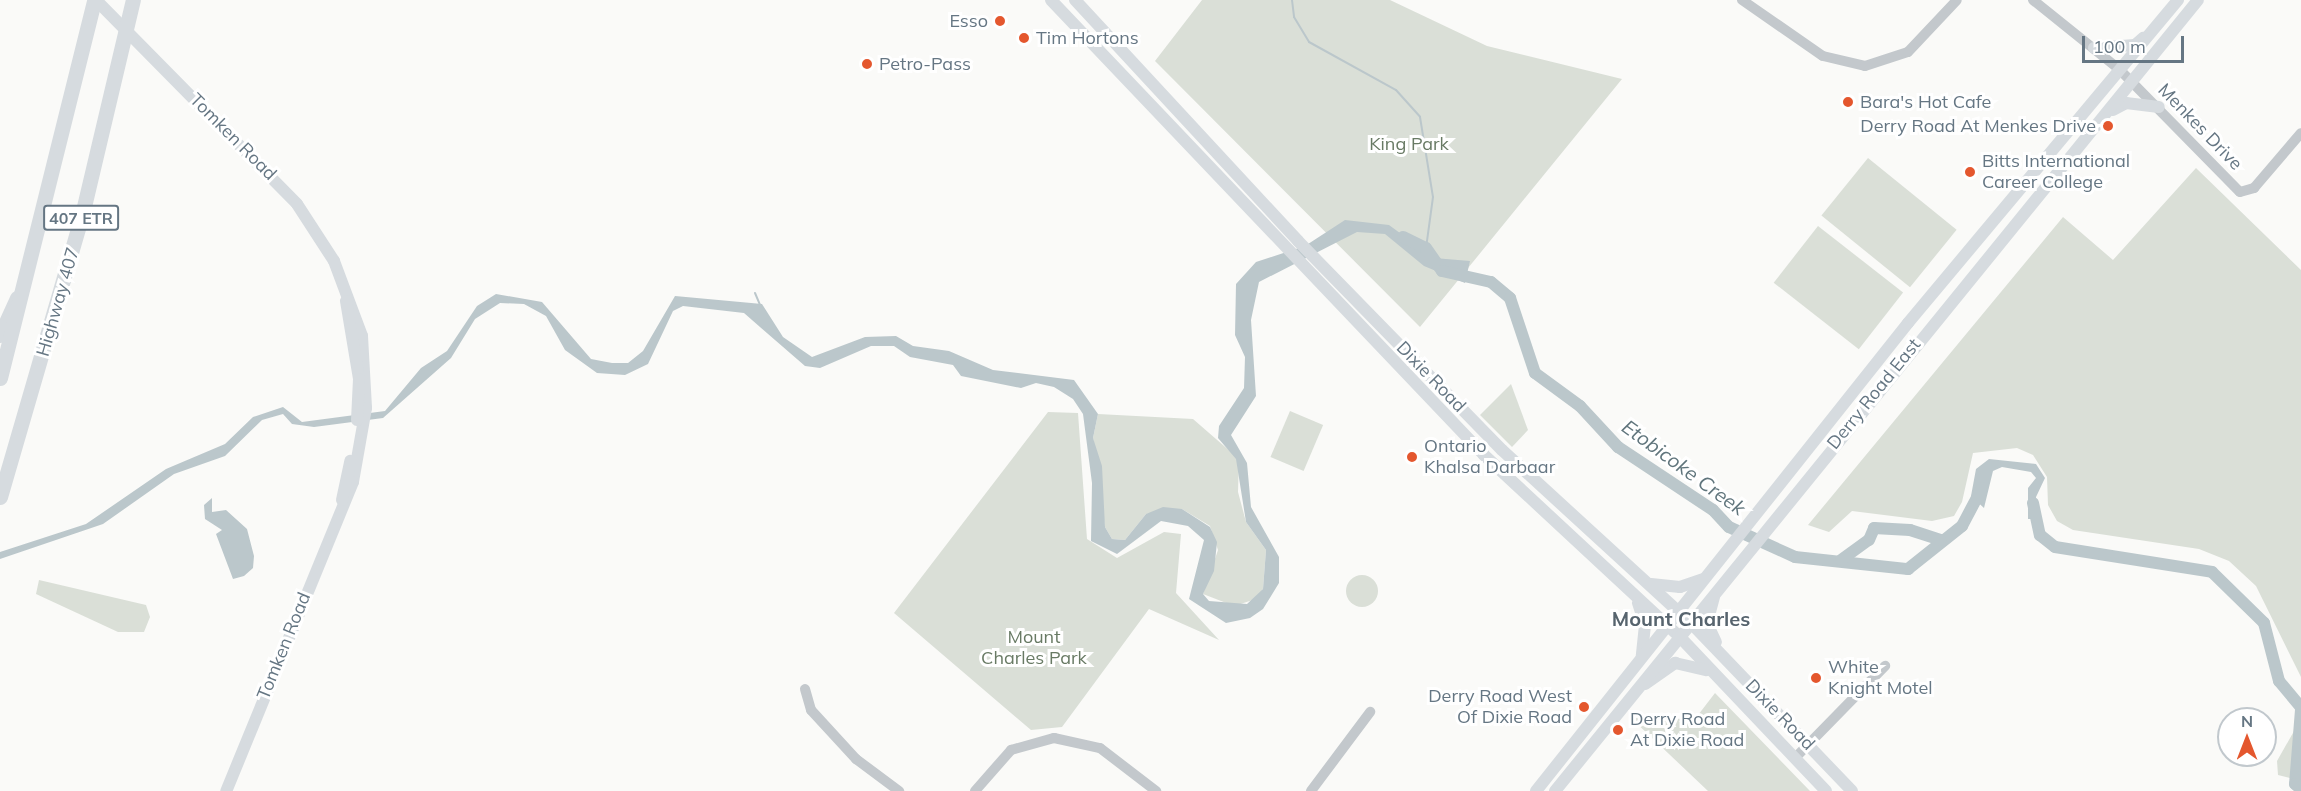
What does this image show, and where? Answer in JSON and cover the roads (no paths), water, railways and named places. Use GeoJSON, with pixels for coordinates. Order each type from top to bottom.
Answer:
{"type":"FeatureCollection","features":[{"type":"Feature","properties":{"kind":"highway","name":"Highway 407"},"geometry":{"type":"LineString","coordinates":[[0,378],[26,286],[95,0]]}},
{"type":"Feature","properties":{"kind":"highway","name":"Highway 407"},"geometry":{"type":"LineString","coordinates":[[0,497],[82,215],[133,0]]}},
{"type":"Feature","properties":{"kind":"highway"},"geometry":{"type":"LineString","coordinates":[[0,335],[11,305],[26,286]]}},
{"type":"Feature","properties":{"kind":"main road","name":"Tomken Road"},"geometry":{"type":"LineString","coordinates":[[95,0],[297,204],[329,251],[346,291],[363,399],[359,440],[342,500],[226,791]]}},
{"type":"Feature","properties":{"kind":"main road","name":"Dixie Road"},"geometry":{"type":"LineString","coordinates":[[1051,0],[1284,248],[1484,455],[1666,627],[1678,635],[1826,791]]}},
{"type":"Feature","properties":{"kind":"main road","name":"Dixie Road"},"geometry":{"type":"LineString","coordinates":[[1075,0],[1298,241],[1502,450],[1679,611],[1852,791]]}},
{"type":"Feature","properties":{"kind":"main road","name":"Derry Road East"},"geometry":{"type":"LineString","coordinates":[[1536,791],[1908,323],[2178,0]]}},
{"type":"Feature","properties":{"kind":"main road","name":"Derry Road East"},"geometry":{"type":"LineString","coordinates":[[1555,791],[1678,635],[2198,0]]}},
{"type":"Feature","properties":{"kind":"main road"},"geometry":{"type":"LineString","coordinates":[[2094,48],[2134,45],[2155,28]]}},
{"type":"Feature","properties":{"kind":"main road"},"geometry":{"type":"LineString","coordinates":[[2104,115],[2126,102],[2159,107]]}},
{"type":"Feature","properties":{"kind":"main road"},"geometry":{"type":"LineString","coordinates":[[1908,323],[1923,334]]}},
{"type":"Feature","properties":{"kind":"main road"},"geometry":{"type":"LineString","coordinates":[[1649,584],[1680,587],[1704,579]]}},
{"type":"Feature","properties":{"kind":"main road"},"geometry":{"type":"LineString","coordinates":[[1717,650],[1707,623],[1718,588]]}},
{"type":"Feature","properties":{"kind":"main road"},"geometry":{"type":"LineString","coordinates":[[1636,599],[1646,625],[1641,658]]}},
{"type":"Feature","properties":{"kind":"main road"},"geometry":{"type":"LineString","coordinates":[[1638,687],[1675,663],[1713,673]]}},
{"type":"Feature","properties":{"kind":"street"},"geometry":{"type":"LineString","coordinates":[[1742,0],[1823,56],[1865,66],[1908,52],[1957,0]]}},
{"type":"Feature","properties":{"kind":"street","name":"Menkes Drive"},"geometry":{"type":"LineString","coordinates":[[2033,0],[2120,70],[2246,193],[2301,133]]}},
{"type":"Feature","properties":{"kind":"street"},"geometry":{"type":"LineString","coordinates":[[1795,758],[1885,666]]}},
{"type":"Feature","properties":{"kind":"street"},"geometry":{"type":"LineString","coordinates":[[805,689],[812,710],[856,759],[899,791]]}},
{"type":"Feature","properties":{"kind":"street"},"geometry":{"type":"LineString","coordinates":[[1311,791],[1370,712]]}},
{"type":"Feature","properties":{"kind":"street"},"geometry":{"type":"LineString","coordinates":[[975,791],[1011,750],[1054,738],[1100,748],[1156,791]]}},
{"type":"Feature","properties":{"kind":"waterway"},"geometry":{"type":"LineString","coordinates":[[1292,0],[1294,17],[1309,42],[1396,90],[1420,117],[1433,197],[1426,248]]}},
{"type":"Feature","properties":{"kind":"waterway","name":"Etobicoke Creek"},"geometry":{"type":"LineString","coordinates":[[1403,237],[1426,248],[1442,271],[1491,282],[1510,298],[1535,373],[1580,406],[1618,447],[1713,510],[1729,527],[1795,557],[1908,569],[1962,526],[1982,488]]}},
{"type":"Feature","properties":{"kind":"waterway"},"geometry":{"type":"LineString","coordinates":[[755,293],[761,307]]}},
{"type":"Feature","properties":{"kind":"waterway","name":"Etobicoke Creek"},"geometry":{"type":"LineString","coordinates":[[2033,503],[2040,535],[2055,547],[2212,572],[2264,623],[2279,681],[2301,707]]}},
{"type":"Feature","properties":{"kind":"waterway"},"geometry":{"type":"LineString","coordinates":[[1841,560],[1869,540],[1874,528],[1910,530],[1940,540]]}},
{"type":"Feature","properties":{"kind":"waterway","name":"Etobicoke Creek"},"geometry":{"type":"LineString","coordinates":[[2301,710],[2295,784],[2301,789]]}},
{"type":"Feature","properties":{"kind":"place","name":"Esso"},"geometry":{"type":"Point","coordinates":[1000,21]}},
{"type":"Feature","properties":{"kind":"place","name":"Tim Hortons"},"geometry":{"type":"Point","coordinates":[1024,38]}},
{"type":"Feature","properties":{"kind":"place","name":"Petro-Pass"},"geometry":{"type":"Point","coordinates":[867,64]}},
{"type":"Feature","properties":{"kind":"place","name":"Bara's Hot Cafe"},"geometry":{"type":"Point","coordinates":[1848,102]}},
{"type":"Feature","properties":{"kind":"place","name":"Derry Road At Menkes Drive"},"geometry":{"type":"Point","coordinates":[2108,126]}},
{"type":"Feature","properties":{"kind":"place","name":"Bitts International Career College"},"geometry":{"type":"Point","coordinates":[1970,172]}},
{"type":"Feature","properties":{"kind":"place","name":"Ontario Khalsa Darbaar"},"geometry":{"type":"Point","coordinates":[1412,457]}},
{"type":"Feature","properties":{"kind":"place","name":"White Knight Motel"},"geometry":{"type":"Point","coordinates":[1816,678]}},
{"type":"Feature","properties":{"kind":"place","name":"Derry Road West Of Dixie Road"},"geometry":{"type":"Point","coordinates":[1584,707]}},
{"type":"Feature","properties":{"kind":"place","name":"Derry Road At Dixie Road"},"geometry":{"type":"Point","coordinates":[1618,730]}},
{"type":"Feature","properties":{"kind":"district","name":"Mount Charles"},"geometry":{"type":"Point","coordinates":[1681,618]}},
{"type":"Feature","properties":{"kind":"park label","name":"King Park"},"geometry":{"type":"Point","coordinates":[1409,144]}},
{"type":"Feature","properties":{"kind":"park label","name":"Mount Charles Park"},"geometry":{"type":"Point","coordinates":[1034,648]}}]}
